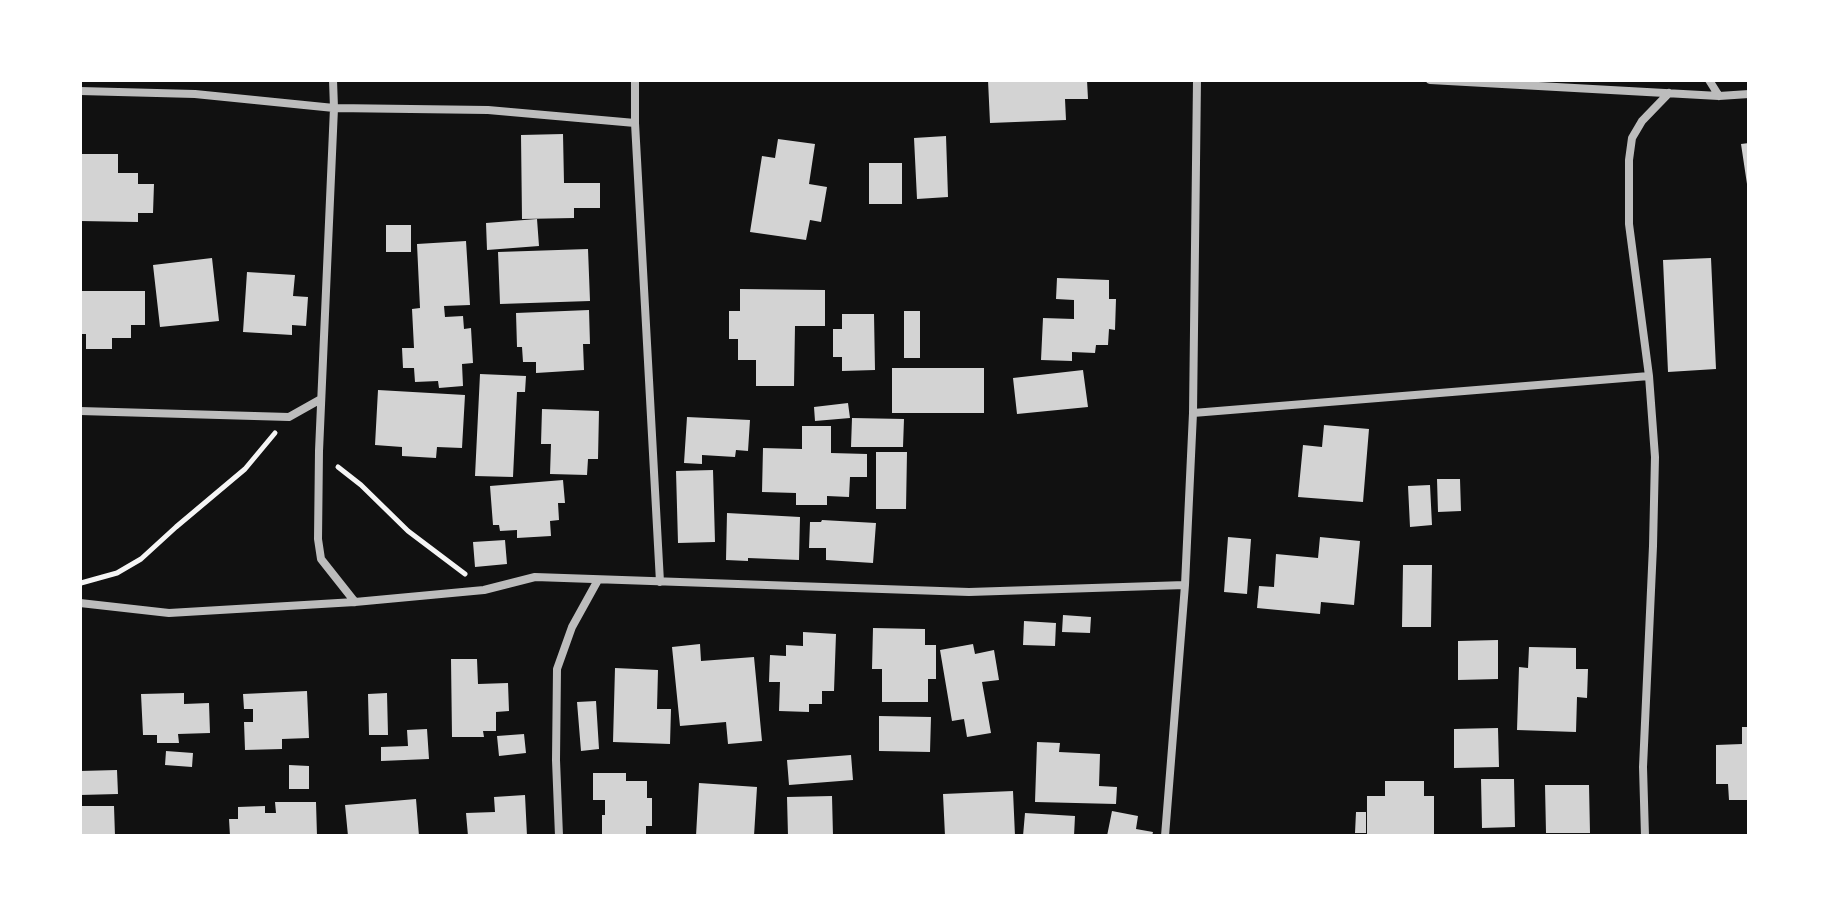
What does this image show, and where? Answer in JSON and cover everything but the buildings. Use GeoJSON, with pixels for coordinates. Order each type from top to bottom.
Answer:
{"type":"FeatureCollection","features":[{"type":"Feature","properties":{"kind":"street"},"geometry":{"type":"LineString","coordinates":[[333,80],[318,539],[321,559],[355,602]]}},
{"type":"Feature","properties":{"kind":"street"},"geometry":{"type":"LineString","coordinates":[[635,80],[660,582]]}},
{"type":"Feature","properties":{"kind":"street"},"geometry":{"type":"LineString","coordinates":[[1165,836],[1185,585],[1193,413],[1197,80]]}},
{"type":"Feature","properties":{"kind":"street"},"geometry":{"type":"LineString","coordinates":[[1430,80],[1719,96],[1749,94]]}},
{"type":"Feature","properties":{"kind":"street"},"geometry":{"type":"LineString","coordinates":[[1709,80],[1719,96]]}},
{"type":"Feature","properties":{"kind":"street"},"geometry":{"type":"LineString","coordinates":[[80,91],[195,94],[334,108],[488,110],[635,123]]}},
{"type":"Feature","properties":{"kind":"street"},"geometry":{"type":"LineString","coordinates":[[1645,836],[1643,767],[1655,457],[1649,376],[1629,224],[1629,160],[1632,138],[1642,121],[1669,93]]}},
{"type":"Feature","properties":{"kind":"street"},"geometry":{"type":"LineString","coordinates":[[1193,413],[1649,376]]}},
{"type":"Feature","properties":{"kind":"street"},"geometry":{"type":"LineString","coordinates":[[80,411],[289,417],[321,399]]}},
{"type":"Feature","properties":{"kind":"street"},"geometry":{"type":"LineString","coordinates":[[80,603],[169,613],[355,602],[484,590],[535,577],[969,592],[1185,585]]}},
{"type":"Feature","properties":{"kind":"street"},"geometry":{"type":"LineString","coordinates":[[559,836],[557,669],[572,627],[598,580]]}},
{"type":"Feature","properties":{"kind":"path"},"geometry":{"type":"LineString","coordinates":[[80,584],[117,573],[141,559],[245,469],[289,417]]}},
{"type":"Feature","properties":{"kind":"path"},"geometry":{"type":"LineString","coordinates":[[319,451],[361,485],[408,531],[484,590]]}}]}
